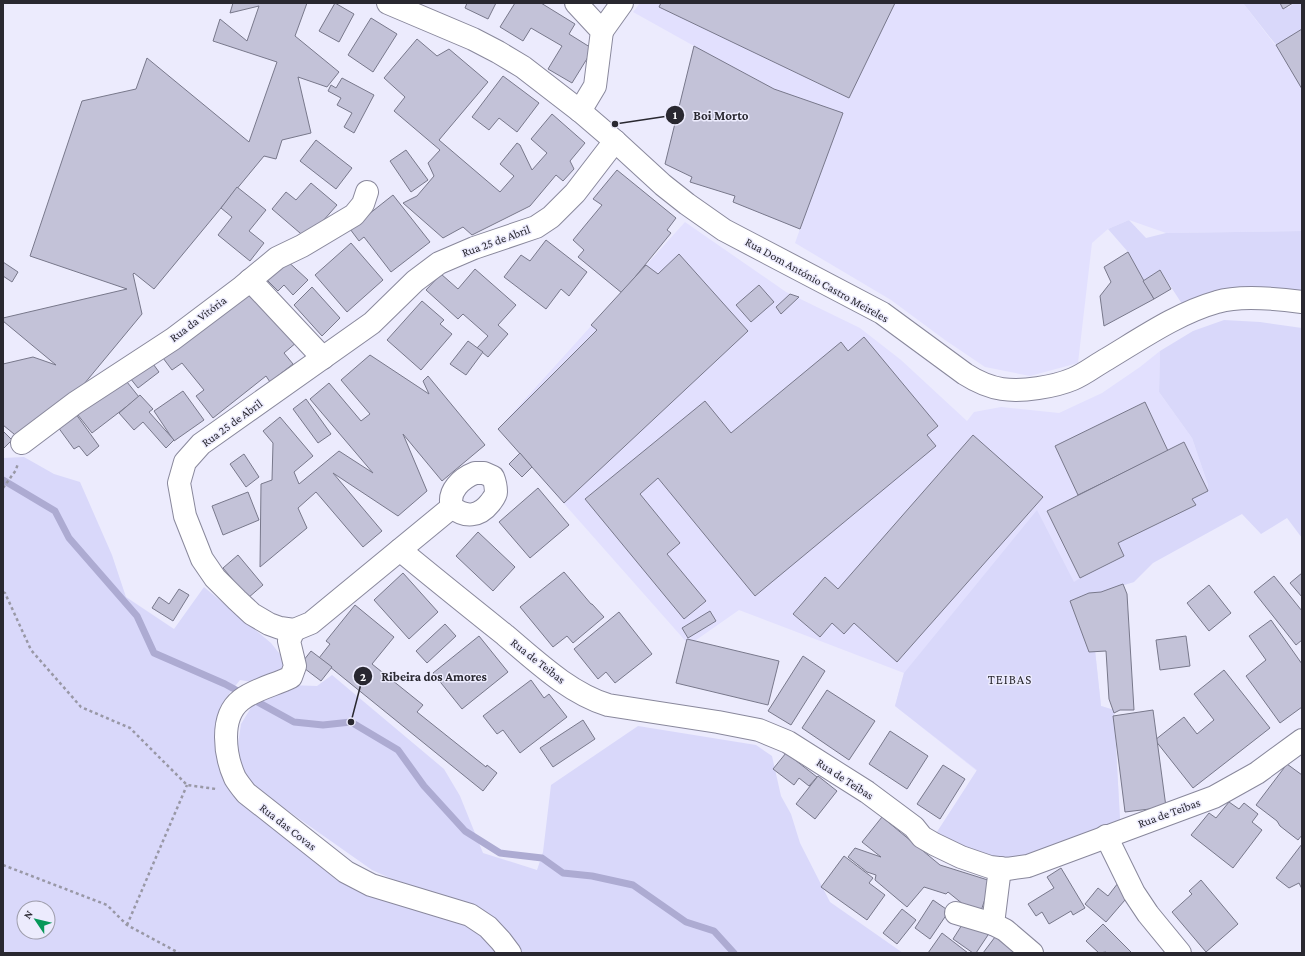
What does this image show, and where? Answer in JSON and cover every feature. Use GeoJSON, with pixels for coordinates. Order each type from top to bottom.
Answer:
{"type":"FeatureCollection","features":[{"type":"Feature","properties":{"kind":"street","name":"Rua Dom António Castro Meireles"},"geometry":{"type":"LineString","coordinates":[[388,3],[473,39],[523,67],[580,111],[615,141],[663,186],[724,230],[882,313],[974,380],[1001,389],[1018,390],[1046,387],[1073,379],[1155,330],[1186,314],[1218,301],[1270,299],[1302,302]]}},
{"type":"Feature","properties":{"kind":"street"},"geometry":{"type":"LineString","coordinates":[[576,3],[602,31]]}},
{"type":"Feature","properties":{"kind":"street"},"geometry":{"type":"LineString","coordinates":[[580,111],[595,86],[602,31],[622,3]]}},
{"type":"Feature","properties":{"kind":"street","name":"Rua 25 de Abril"},"geometry":{"type":"LineString","coordinates":[[294,630],[280,628],[269,624],[252,614],[216,578],[202,559],[185,516],[179,483],[185,462],[201,444],[372,323],[415,281],[439,262],[536,226],[551,217],[575,193],[615,141]]}},
{"type":"Feature","properties":{"kind":"street","name":"Rua da Vitória"},"geometry":{"type":"LineString","coordinates":[[22,443],[75,403],[173,339],[277,258],[302,246],[354,215],[363,204],[367,192]]}},
{"type":"Feature","properties":{"kind":"street"},"geometry":{"type":"LineString","coordinates":[[250,280],[323,358]]}},
{"type":"Feature","properties":{"kind":"street"},"geometry":{"type":"LineString","coordinates":[[294,630],[311,623],[452,507]]}},
{"type":"Feature","properties":{"kind":"street","name":"Rua de Teibas"},"geometry":{"type":"LineString","coordinates":[[400,550],[531,657],[561,680],[595,701],[608,705],[718,722],[759,730],[771,734],[788,742],[867,792],[914,828],[922,837],[962,857],[990,866],[1007,869],[1028,866],[1214,796],[1257,773],[1302,740]]}},
{"type":"Feature","properties":{"kind":"street","name":"Rua das Covas"},"geometry":{"type":"LineString","coordinates":[[294,630],[289,641],[295,666],[291,677],[250,695],[237,704],[228,719],[226,748],[236,778],[246,793],[346,872],[371,885],[470,915],[488,927],[501,940],[510,953]]}},
{"type":"Feature","properties":{"kind":"street"},"geometry":{"type":"LineString","coordinates":[[1106,836],[1134,893],[1148,914],[1180,953]]}},
{"type":"Feature","properties":{"kind":"street"},"geometry":{"type":"LineString","coordinates":[[993,924],[1000,868]]}},
{"type":"Feature","properties":{"kind":"street"},"geometry":{"type":"LineString","coordinates":[[956,913],[993,924],[1005,930],[1032,953]]}},
{"type":"Feature","properties":{"kind":"path"},"geometry":{"type":"LineString","coordinates":[[3,488],[16,470]]}},
{"type":"Feature","properties":{"kind":"path"},"geometry":{"type":"LineString","coordinates":[[3,592],[5,593],[31,650],[81,707],[130,728],[187,785],[246,793]]}},
{"type":"Feature","properties":{"kind":"path"},"geometry":{"type":"LineString","coordinates":[[127,926],[187,785]]}},
{"type":"Feature","properties":{"kind":"path"},"geometry":{"type":"LineString","coordinates":[[3,864],[107,905],[127,926],[179,953]]}},
{"type":"Feature","properties":{"kind":"shaded area"},"geometry":{"type":"Polygon","coordinates":[[[640,3],[1243,3],[1275,45],[1302,29],[1302,231],[1166,233],[1129,220],[1108,229],[1092,243],[1078,363],[1030,376],[985,367],[945,340],[891,300],[795,243],[800,229],[733,202],[735,196],[690,182],[692,177],[665,164],[694,46],[633,12],[640,3]]]}},
{"type":"Feature","properties":{"kind":"shaded area"},"geometry":{"type":"Polygon","coordinates":[[[1243,3],[1283,3],[1288,8],[1294,3],[1302,3],[1302,29],[1276,45],[1243,3]]]}},
{"type":"Feature","properties":{"kind":"shaded area"},"geometry":{"type":"Polygon","coordinates":[[[1129,220],[1146,238],[1166,233],[1302,231],[1302,292],[1270,287],[1226,288],[1184,307],[1160,270],[1143,281],[1128,252],[1108,229],[1129,220]]]}},
{"type":"Feature","properties":{"kind":"shaded area"},"geometry":{"type":"Polygon","coordinates":[[[685,222],[786,292],[860,328],[901,360],[967,421],[974,412],[1001,407],[1059,413],[1102,393],[1140,367],[1160,351],[1159,392],[1192,438],[1208,485],[1208,491],[1196,505],[1124,556],[1134,582],[1073,600],[1095,650],[1101,706],[1114,710],[1120,820],[937,832],[977,771],[895,706],[904,673],[739,610],[689,645],[498,429],[685,222]]]}},
{"type":"Feature","properties":{"kind":"shaded area"},"geometry":{"type":"Polygon","coordinates":[[[1224,320],[1260,322],[1302,328],[1302,538],[1287,518],[1261,534],[1242,514],[1153,563],[1134,582],[1073,600],[1095,650],[1101,706],[1114,710],[1120,820],[1027,858],[999,861],[968,853],[937,832],[977,770],[895,706],[904,673],[1037,510],[1074,582],[1124,556],[1118,543],[1195,505],[1192,499],[1208,491],[1208,485],[1192,438],[1159,392],[1160,351],[1193,331],[1224,320]]]}},
{"type":"Feature","properties":{"kind":"shaded area"},"geometry":{"type":"Polygon","coordinates":[[[24,457],[54,474],[80,482],[112,555],[126,597],[174,629],[204,587],[271,643],[287,663],[284,670],[252,682],[240,680],[225,699],[221,714],[221,757],[286,835],[464,920],[502,953],[3,953],[3,458],[24,457]]]}},
{"type":"Feature","properties":{"kind":"shaded area"},"geometry":{"type":"Polygon","coordinates":[[[332,675],[444,769],[460,796],[483,853],[537,870],[543,852],[551,785],[638,726],[756,745],[772,756],[781,796],[791,814],[800,843],[830,902],[903,953],[522,953],[517,945],[486,912],[414,889],[372,870],[274,801],[241,773],[238,744],[241,724],[252,706],[289,685],[317,686],[332,675]]]}},
{"type":"Feature","properties":{"kind":"building"},"geometry":{"type":"Polygon","coordinates":[[[233,3],[307,3],[295,36],[339,72],[327,87],[298,77],[311,133],[282,140],[276,159],[264,156],[154,289],[134,273],[133,274],[142,314],[31,448],[3,425],[3,364],[33,357],[56,365],[3,321],[3,318],[127,289],[30,256],[82,101],[136,89],[147,58],[249,142],[277,62],[213,41],[220,19],[247,41],[259,6],[230,13],[233,3]]]}},
{"type":"Feature","properties":{"kind":"building"},"geometry":{"type":"Polygon","coordinates":[[[335,3],[354,14],[339,42],[319,31],[335,3]]]}},
{"type":"Feature","properties":{"kind":"building"},"geometry":{"type":"Polygon","coordinates":[[[467,3],[496,3],[488,19],[465,8],[467,3]]]}},
{"type":"Feature","properties":{"kind":"building"},"geometry":{"type":"Polygon","coordinates":[[[515,3],[541,3],[575,24],[569,34],[593,49],[572,83],[548,69],[562,46],[531,28],[523,41],[500,27],[515,3]]]}},
{"type":"Feature","properties":{"kind":"building"},"geometry":{"type":"Polygon","coordinates":[[[661,3],[895,3],[849,98],[659,7],[661,3]]]}},
{"type":"Feature","properties":{"kind":"building"},"geometry":{"type":"Polygon","coordinates":[[[1280,3],[1293,3],[1283,9],[1280,3]]]}},
{"type":"Feature","properties":{"kind":"building"},"geometry":{"type":"Polygon","coordinates":[[[371,18],[397,34],[373,72],[348,55],[371,18]]]}},
{"type":"Feature","properties":{"kind":"building"},"geometry":{"type":"Polygon","coordinates":[[[1302,29],[1302,89],[1276,45],[1302,29]]]}},
{"type":"Feature","properties":{"kind":"building"},"geometry":{"type":"Polygon","coordinates":[[[417,39],[437,56],[449,49],[488,82],[439,140],[500,192],[514,176],[500,164],[517,143],[520,145],[532,170],[547,153],[531,139],[552,114],[585,143],[570,161],[574,169],[563,181],[556,175],[530,206],[472,235],[463,227],[443,238],[403,203],[417,196],[434,176],[428,163],[440,150],[394,111],[405,97],[384,78],[417,39]]]}},
{"type":"Feature","properties":{"kind":"building"},"geometry":{"type":"Polygon","coordinates":[[[694,46],[774,89],[843,113],[800,229],[733,202],[735,196],[690,182],[692,177],[665,164],[694,46]]]}},
{"type":"Feature","properties":{"kind":"building"},"geometry":{"type":"Polygon","coordinates":[[[503,76],[539,103],[517,132],[499,118],[489,130],[472,117],[503,76]]]}},
{"type":"Feature","properties":{"kind":"building"},"geometry":{"type":"Polygon","coordinates":[[[342,78],[374,95],[354,133],[344,127],[352,113],[337,105],[341,98],[328,91],[331,85],[336,88],[342,78]]]}},
{"type":"Feature","properties":{"kind":"building"},"geometry":{"type":"Polygon","coordinates":[[[316,140],[352,168],[336,189],[300,161],[316,140]]]}},
{"type":"Feature","properties":{"kind":"building"},"geometry":{"type":"Polygon","coordinates":[[[406,150],[428,180],[411,192],[390,161],[406,150]]]}},
{"type":"Feature","properties":{"kind":"building"},"geometry":{"type":"Polygon","coordinates":[[[617,170],[676,218],[667,230],[671,233],[622,293],[578,257],[584,250],[573,240],[602,205],[593,199],[617,170]]]}},
{"type":"Feature","properties":{"kind":"building"},"geometry":{"type":"Polygon","coordinates":[[[311,183],[337,205],[307,239],[272,209],[286,192],[296,200],[311,183]]]}},
{"type":"Feature","properties":{"kind":"building"},"geometry":{"type":"Polygon","coordinates":[[[237,187],[266,210],[249,231],[264,243],[250,261],[218,235],[232,217],[221,208],[237,187]]]}},
{"type":"Feature","properties":{"kind":"building"},"geometry":{"type":"Polygon","coordinates":[[[393,195],[430,242],[391,272],[364,237],[359,241],[350,229],[393,195]]]}},
{"type":"Feature","properties":{"kind":"building"},"geometry":{"type":"Polygon","coordinates":[[[546,240],[587,272],[569,296],[561,289],[546,309],[504,277],[521,255],[530,261],[546,240]]]}},
{"type":"Feature","properties":{"kind":"building"},"geometry":{"type":"Polygon","coordinates":[[[351,243],[383,280],[347,312],[315,275],[351,243]]]}},
{"type":"Feature","properties":{"kind":"building"},"geometry":{"type":"Polygon","coordinates":[[[1128,252],[1154,299],[1104,326],[1100,296],[1111,282],[1104,267],[1128,252]]]}},
{"type":"Feature","properties":{"kind":"building"},"geometry":{"type":"Polygon","coordinates":[[[679,254],[748,331],[564,503],[498,429],[597,330],[591,325],[646,265],[658,274],[679,254]]]}},
{"type":"Feature","properties":{"kind":"building"},"geometry":{"type":"Polygon","coordinates":[[[284,258],[308,280],[293,295],[284,285],[278,291],[265,278],[284,258]]]}},
{"type":"Feature","properties":{"kind":"building"},"geometry":{"type":"Polygon","coordinates":[[[3,262],[18,272],[12,282],[3,276],[3,262]]]}},
{"type":"Feature","properties":{"kind":"building"},"geometry":{"type":"Polygon","coordinates":[[[475,269],[516,305],[498,325],[508,334],[488,357],[477,348],[488,336],[463,314],[458,319],[426,290],[441,274],[458,289],[475,269]]]}},
{"type":"Feature","properties":{"kind":"building"},"geometry":{"type":"Polygon","coordinates":[[[1160,270],[1171,289],[1154,299],[1143,281],[1160,270]]]}},
{"type":"Feature","properties":{"kind":"building"},"geometry":{"type":"Polygon","coordinates":[[[759,285],[774,302],[751,322],[736,305],[759,285]]]}},
{"type":"Feature","properties":{"kind":"building"},"geometry":{"type":"Polygon","coordinates":[[[252,286],[297,342],[284,353],[293,364],[270,382],[266,376],[213,418],[196,396],[204,390],[182,363],[172,370],[160,354],[252,286]]]}},
{"type":"Feature","properties":{"kind":"building"},"geometry":{"type":"Polygon","coordinates":[[[312,287],[340,318],[322,336],[294,305],[312,287]]]}},
{"type":"Feature","properties":{"kind":"building"},"geometry":{"type":"Polygon","coordinates":[[[790,294],[799,297],[781,314],[776,307],[790,294]]]}},
{"type":"Feature","properties":{"kind":"building"},"geometry":{"type":"Polygon","coordinates":[[[422,301],[444,320],[440,324],[452,334],[421,370],[387,340],[422,301]]]}},
{"type":"Feature","properties":{"kind":"building"},"geometry":{"type":"Polygon","coordinates":[[[864,337],[938,426],[927,435],[936,446],[755,596],[658,478],[640,494],[680,543],[667,554],[706,601],[684,619],[585,499],[705,401],[731,433],[841,342],[848,351],[864,337]]]}},
{"type":"Feature","properties":{"kind":"building"},"geometry":{"type":"Polygon","coordinates":[[[468,341],[483,352],[466,375],[450,364],[468,341]]]}},
{"type":"Feature","properties":{"kind":"building"},"geometry":{"type":"Polygon","coordinates":[[[370,355],[429,394],[423,381],[428,376],[485,445],[442,481],[403,434],[427,491],[398,516],[333,473],[382,531],[363,547],[316,492],[298,508],[307,528],[260,567],[261,484],[272,480],[273,443],[263,431],[280,417],[313,456],[294,472],[299,484],[339,451],[373,473],[310,399],[329,383],[361,421],[370,414],[341,380],[370,355]]]}},
{"type":"Feature","properties":{"kind":"building"},"geometry":{"type":"Polygon","coordinates":[[[148,357],[159,372],[138,388],[126,373],[148,357]]]}},
{"type":"Feature","properties":{"kind":"building"},"geometry":{"type":"Polygon","coordinates":[[[123,377],[139,397],[92,433],[74,410],[123,377]]]}},
{"type":"Feature","properties":{"kind":"building"},"geometry":{"type":"Polygon","coordinates":[[[183,391],[204,420],[174,441],[154,411],[183,391]]]}},
{"type":"Feature","properties":{"kind":"building"},"geometry":{"type":"Polygon","coordinates":[[[140,395],[153,409],[149,412],[174,440],[166,448],[143,422],[134,430],[119,413],[140,395]]]}},
{"type":"Feature","properties":{"kind":"building"},"geometry":{"type":"Polygon","coordinates":[[[306,399],[331,434],[318,443],[293,409],[306,399]]]}},
{"type":"Feature","properties":{"kind":"building"},"geometry":{"type":"Polygon","coordinates":[[[1145,402],[1168,451],[1078,495],[1055,446],[1145,402]]]}},
{"type":"Feature","properties":{"kind":"building"},"geometry":{"type":"Polygon","coordinates":[[[73,410],[99,446],[87,456],[79,446],[74,449],[55,423],[73,410]]]}},
{"type":"Feature","properties":{"kind":"building"},"geometry":{"type":"Polygon","coordinates":[[[3,431],[12,440],[3,449],[3,431]]]}},
{"type":"Feature","properties":{"kind":"building"},"geometry":{"type":"Polygon","coordinates":[[[973,435],[1043,497],[897,662],[854,623],[844,634],[832,623],[820,637],[793,614],[825,577],[838,589],[973,435]]]}},
{"type":"Feature","properties":{"kind":"building"},"geometry":{"type":"Polygon","coordinates":[[[1184,442],[1208,491],[1192,499],[1196,505],[1118,543],[1124,556],[1080,578],[1047,511],[1184,442]]]}},
{"type":"Feature","properties":{"kind":"building"},"geometry":{"type":"Polygon","coordinates":[[[520,453],[532,467],[522,477],[509,464],[520,453]]]}},
{"type":"Feature","properties":{"kind":"building"},"geometry":{"type":"Polygon","coordinates":[[[244,454],[259,477],[246,487],[230,464],[244,454]]]}},
{"type":"Feature","properties":{"kind":"building"},"geometry":{"type":"Polygon","coordinates":[[[538,488],[569,525],[530,558],[499,522],[538,488]]]}},
{"type":"Feature","properties":{"kind":"building"},"geometry":{"type":"Polygon","coordinates":[[[248,492],[259,520],[223,535],[212,506],[248,492]]]}},
{"type":"Feature","properties":{"kind":"building"},"geometry":{"type":"Polygon","coordinates":[[[478,532],[515,567],[493,591],[456,556],[478,532]]]}},
{"type":"Feature","properties":{"kind":"building"},"geometry":{"type":"Polygon","coordinates":[[[238,555],[263,585],[248,598],[223,568],[238,555]]]}},
{"type":"Feature","properties":{"kind":"building"},"geometry":{"type":"Polygon","coordinates":[[[564,572],[604,617],[573,643],[567,636],[553,647],[520,607],[564,572]]]}},
{"type":"Feature","properties":{"kind":"building"},"geometry":{"type":"Polygon","coordinates":[[[403,573],[438,612],[409,639],[374,600],[403,573]]]}},
{"type":"Feature","properties":{"kind":"building"},"geometry":{"type":"Polygon","coordinates":[[[1302,573],[1302,597],[1290,583],[1302,573]]]}},
{"type":"Feature","properties":{"kind":"building"},"geometry":{"type":"Polygon","coordinates":[[[1274,576],[1302,611],[1302,640],[1296,645],[1254,592],[1274,576]]]}},
{"type":"Feature","properties":{"kind":"building"},"geometry":{"type":"Polygon","coordinates":[[[1123,584],[1127,594],[1134,710],[1120,710],[1114,713],[1109,699],[1106,651],[1089,652],[1070,601],[1089,593],[1101,592],[1123,584]]]}},
{"type":"Feature","properties":{"kind":"building"},"geometry":{"type":"Polygon","coordinates":[[[1209,585],[1231,613],[1209,631],[1187,603],[1209,585]]]}},
{"type":"Feature","properties":{"kind":"building"},"geometry":{"type":"Polygon","coordinates":[[[179,589],[189,595],[173,621],[152,608],[159,597],[169,604],[179,589]]]}},
{"type":"Feature","properties":{"kind":"building"},"geometry":{"type":"Polygon","coordinates":[[[355,605],[394,637],[372,664],[423,705],[417,712],[486,767],[487,765],[497,773],[483,791],[319,658],[330,644],[326,641],[355,605]]]}},
{"type":"Feature","properties":{"kind":"building"},"geometry":{"type":"Polygon","coordinates":[[[710,611],[716,621],[688,638],[682,628],[710,611]]]}},
{"type":"Feature","properties":{"kind":"building"},"geometry":{"type":"Polygon","coordinates":[[[619,612],[652,654],[615,683],[606,672],[598,679],[574,649],[619,612]]]}},
{"type":"Feature","properties":{"kind":"building"},"geometry":{"type":"Polygon","coordinates":[[[1271,620],[1302,664],[1302,707],[1280,723],[1246,676],[1266,660],[1249,636],[1271,620]]]}},
{"type":"Feature","properties":{"kind":"building"},"geometry":{"type":"Polygon","coordinates":[[[445,624],[456,636],[427,663],[416,651],[445,624]]]}},
{"type":"Feature","properties":{"kind":"building"},"geometry":{"type":"Polygon","coordinates":[[[479,636],[508,672],[462,709],[433,673],[479,636]]]}},
{"type":"Feature","properties":{"kind":"building"},"geometry":{"type":"Polygon","coordinates":[[[1186,636],[1190,666],[1160,670],[1156,640],[1186,636]]]}},
{"type":"Feature","properties":{"kind":"building"},"geometry":{"type":"Polygon","coordinates":[[[687,639],[779,661],[768,705],[676,683],[687,639]]]}},
{"type":"Feature","properties":{"kind":"building"},"geometry":{"type":"Polygon","coordinates":[[[311,651],[332,667],[321,681],[300,665],[311,651]]]}},
{"type":"Feature","properties":{"kind":"building"},"geometry":{"type":"Polygon","coordinates":[[[803,656],[825,671],[791,725],[768,711],[803,656]]]}},
{"type":"Feature","properties":{"kind":"building"},"geometry":{"type":"Polygon","coordinates":[[[1224,670],[1270,728],[1193,788],[1155,740],[1184,717],[1197,734],[1214,720],[1194,694],[1224,670]]]}},
{"type":"Feature","properties":{"kind":"building"},"geometry":{"type":"Polygon","coordinates":[[[531,680],[544,698],[549,694],[567,717],[520,753],[503,730],[497,734],[483,716],[531,680]]]}},
{"type":"Feature","properties":{"kind":"building"},"geometry":{"type":"Polygon","coordinates":[[[827,690],[875,721],[849,760],[802,728],[827,690]]]}},
{"type":"Feature","properties":{"kind":"building"},"geometry":{"type":"Polygon","coordinates":[[[1153,710],[1166,807],[1125,812],[1113,716],[1153,710]]]}},
{"type":"Feature","properties":{"kind":"building"},"geometry":{"type":"Polygon","coordinates":[[[583,720],[595,739],[553,767],[540,748],[583,720]]]}},
{"type":"Feature","properties":{"kind":"building"},"geometry":{"type":"Polygon","coordinates":[[[890,731],[928,756],[907,789],[869,764],[890,731]]]}},
{"type":"Feature","properties":{"kind":"building"},"geometry":{"type":"Polygon","coordinates":[[[786,753],[817,777],[809,786],[799,778],[794,785],[773,769],[786,753]]]}},
{"type":"Feature","properties":{"kind":"building"},"geometry":{"type":"Polygon","coordinates":[[[1287,764],[1302,775],[1302,835],[1298,840],[1256,805],[1287,764]]]}},
{"type":"Feature","properties":{"kind":"building"},"geometry":{"type":"Polygon","coordinates":[[[943,765],[965,779],[940,819],[917,804],[943,765]]]}},
{"type":"Feature","properties":{"kind":"building"},"geometry":{"type":"Polygon","coordinates":[[[818,776],[837,791],[815,819],[796,804],[818,776]]]}},
{"type":"Feature","properties":{"kind":"building"},"geometry":{"type":"Polygon","coordinates":[[[1229,802],[1239,809],[1244,803],[1258,814],[1252,822],[1262,830],[1233,868],[1191,835],[1209,813],[1216,818],[1229,802]]]}},
{"type":"Feature","properties":{"kind":"building"},"geometry":{"type":"Polygon","coordinates":[[[882,817],[940,865],[991,881],[981,911],[964,905],[948,892],[946,894],[924,887],[907,907],[875,880],[876,875],[867,872],[848,857],[855,848],[881,857],[862,842],[882,817]]]}},
{"type":"Feature","properties":{"kind":"building"},"geometry":{"type":"Polygon","coordinates":[[[1302,844],[1302,889],[1299,883],[1289,888],[1276,878],[1302,844]]]}},
{"type":"Feature","properties":{"kind":"building"},"geometry":{"type":"Polygon","coordinates":[[[844,856],[873,878],[869,883],[885,895],[867,920],[821,887],[844,856]]]}},
{"type":"Feature","properties":{"kind":"building"},"geometry":{"type":"Polygon","coordinates":[[[1061,868],[1085,908],[1073,915],[1071,911],[1049,924],[1042,912],[1036,916],[1028,904],[1054,888],[1047,877],[1061,868]]]}},
{"type":"Feature","properties":{"kind":"building"},"geometry":{"type":"Polygon","coordinates":[[[1201,880],[1238,924],[1206,952],[1172,912],[1192,894],[1189,891],[1201,880]]]}},
{"type":"Feature","properties":{"kind":"building"},"geometry":{"type":"Polygon","coordinates":[[[1118,883],[1131,893],[1106,922],[1085,904],[1098,888],[1108,896],[1118,883]]]}},
{"type":"Feature","properties":{"kind":"building"},"geometry":{"type":"Polygon","coordinates":[[[933,900],[949,911],[930,939],[915,928],[933,900]]]}},
{"type":"Feature","properties":{"kind":"building"},"geometry":{"type":"Polygon","coordinates":[[[902,909],[916,920],[897,944],[883,933],[902,909]]]}},
{"type":"Feature","properties":{"kind":"building"},"geometry":{"type":"Polygon","coordinates":[[[967,917],[990,932],[976,953],[973,953],[953,939],[967,917]]]}},
{"type":"Feature","properties":{"kind":"building"},"geometry":{"type":"Polygon","coordinates":[[[1103,924],[1132,953],[1099,953],[1086,941],[1103,924]]]}},
{"type":"Feature","properties":{"kind":"building"},"geometry":{"type":"Polygon","coordinates":[[[942,933],[968,953],[928,953],[942,933]]]}},
{"type":"Feature","properties":{"kind":"building"},"geometry":{"type":"Polygon","coordinates":[[[998,933],[1023,953],[983,953],[998,933]]]}},
{"type":"Feature","properties":{"kind":"waterway"},"geometry":{"type":"LineString","coordinates":[[3,480],[55,511],[69,538],[137,616],[154,653],[225,684],[294,722],[323,725],[351,722],[398,750],[424,786],[465,831],[500,853],[542,858],[563,873],[592,876],[633,885],[686,922],[714,931],[734,953]]}},
{"type":"Feature","properties":{"kind":"place","name":"Boi Morto"},"geometry":{"type":"Point","coordinates":[615,124]}},
{"type":"Feature","properties":{"kind":"place","name":"Ribeira dos Amores"},"geometry":{"type":"Point","coordinates":[351,722]}},
{"type":"Feature","properties":{"kind":"district","name":"TEIBAS"},"geometry":{"type":"Point","coordinates":[1010,679]}}]}
